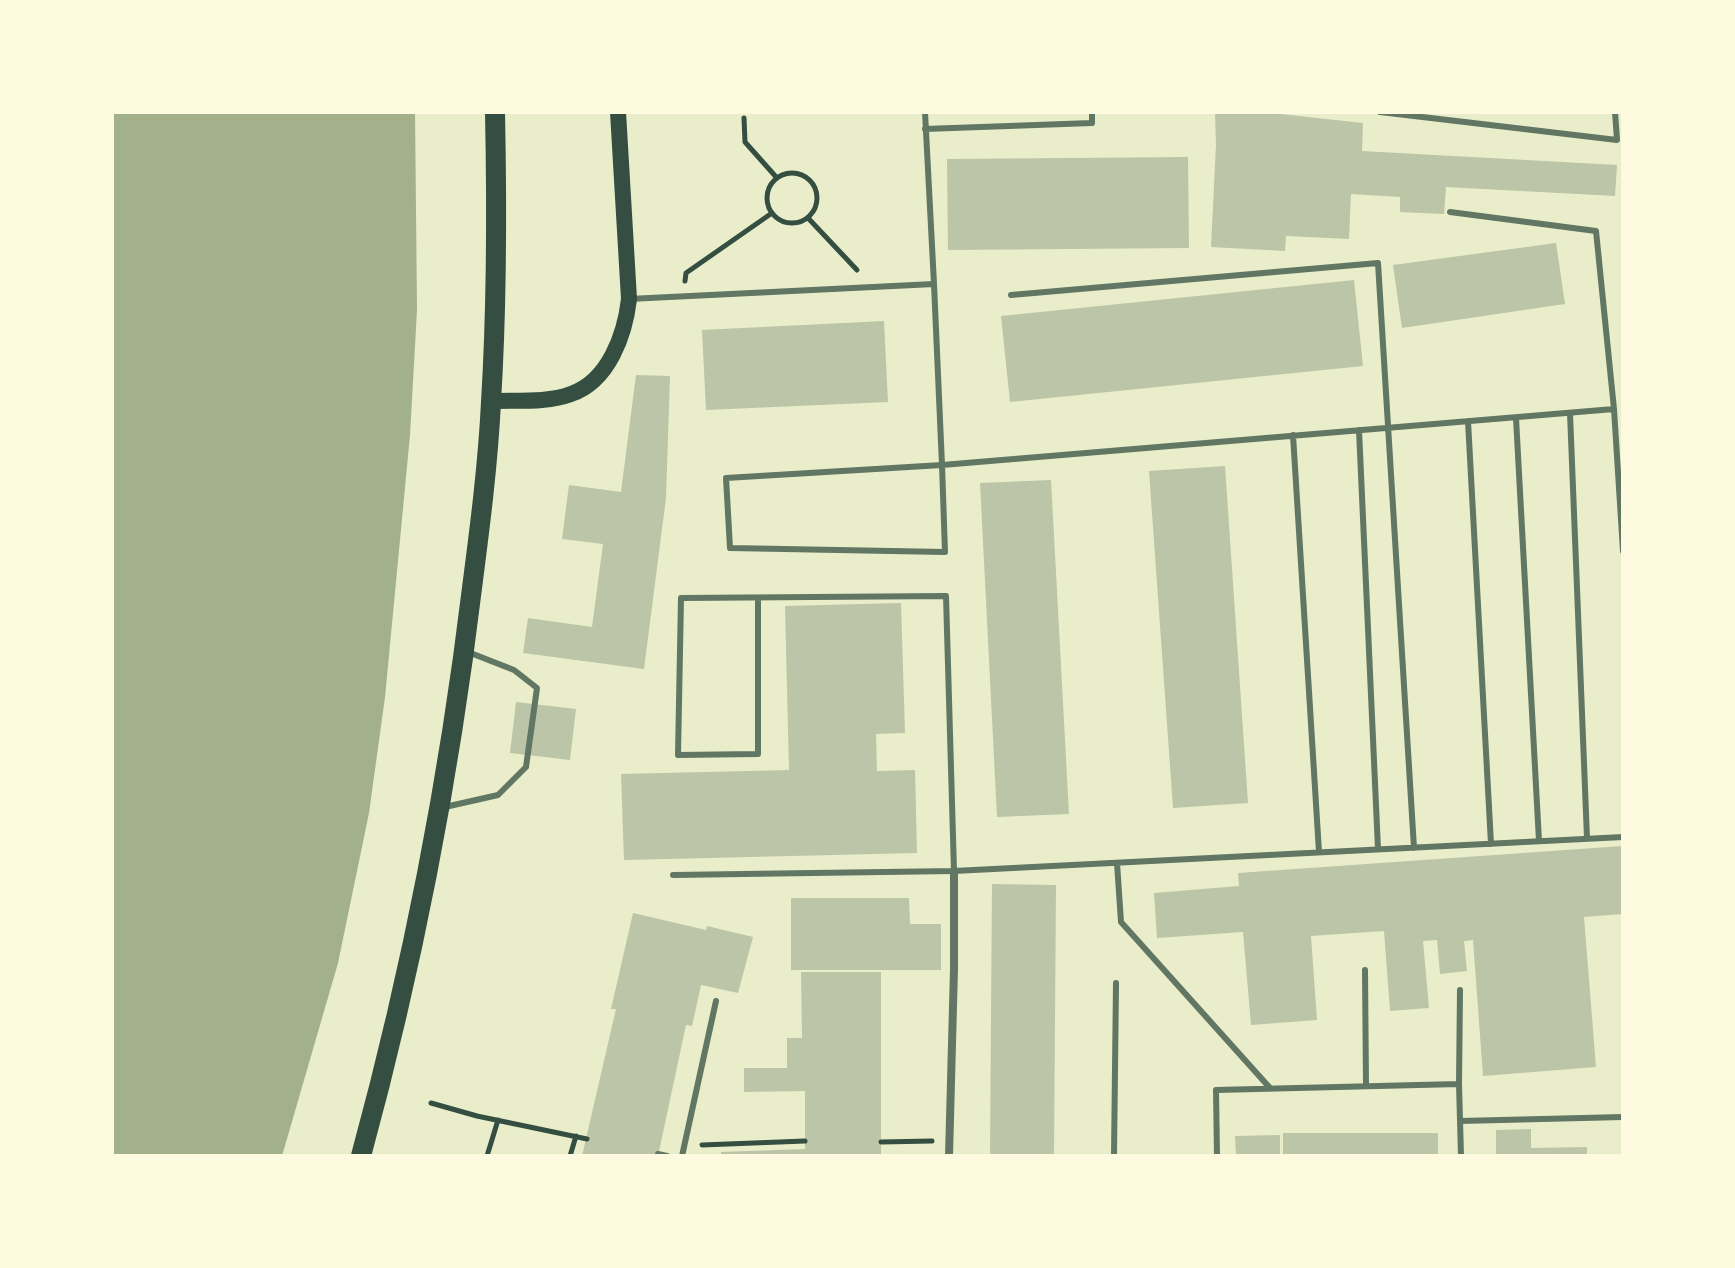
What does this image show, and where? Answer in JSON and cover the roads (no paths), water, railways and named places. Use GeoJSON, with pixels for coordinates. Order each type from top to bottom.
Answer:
{"type":"FeatureCollection","features":[{"type":"Feature","properties":{"kind":"main road"},"geometry":{"type":"LineString","coordinates":[[361,1156],[407,977],[441,808],[465,651],[491,401],[497,227],[495,112]]}},
{"type":"Feature","properties":{"kind":"main road"},"geometry":{"type":"LineString","coordinates":[[491,401],[571,394],[588,385],[603,371],[611,357],[626,320],[629,299],[618,112]]}},
{"type":"Feature","properties":{"kind":"street"},"geometry":{"type":"LineString","coordinates":[[949,1156],[954,871]]}},
{"type":"Feature","properties":{"kind":"lane"},"geometry":{"type":"LineString","coordinates":[[925,112],[934,284],[942,465],[945,552],[730,548],[726,478],[942,465],[1614,409]]}},
{"type":"Feature","properties":{"kind":"lane"},"geometry":{"type":"LineString","coordinates":[[925,129],[1092,123],[1092,112]]}},
{"type":"Feature","properties":{"kind":"lane"},"geometry":{"type":"LineString","coordinates":[[1380,112],[1617,140],[1615,112]]}},
{"type":"Feature","properties":{"kind":"lane"},"geometry":{"type":"LineString","coordinates":[[1450,212],[1596,231],[1614,409],[1623,551]]}},
{"type":"Feature","properties":{"kind":"lane"},"geometry":{"type":"LineString","coordinates":[[1011,295],[1378,263],[1414,848]]}},
{"type":"Feature","properties":{"kind":"lane"},"geometry":{"type":"LineString","coordinates":[[629,299],[934,284]]}},
{"type":"Feature","properties":{"kind":"lane"},"geometry":{"type":"LineString","coordinates":[[1570,413],[1587,838]]}},
{"type":"Feature","properties":{"kind":"lane"},"geometry":{"type":"LineString","coordinates":[[1516,418],[1539,841]]}},
{"type":"Feature","properties":{"kind":"lane"},"geometry":{"type":"LineString","coordinates":[[1468,421],[1491,844]]}},
{"type":"Feature","properties":{"kind":"lane"},"geometry":{"type":"LineString","coordinates":[[1359,430],[1378,849]]}},
{"type":"Feature","properties":{"kind":"lane"},"geometry":{"type":"LineString","coordinates":[[1293,435],[1319,852]]}},
{"type":"Feature","properties":{"kind":"lane"},"geometry":{"type":"LineString","coordinates":[[758,598],[758,754],[678,755],[681,598],[946,596],[954,871]]}},
{"type":"Feature","properties":{"kind":"lane"},"geometry":{"type":"LineString","coordinates":[[441,808],[498,795],[526,767],[537,688],[514,670],[465,651]]}},
{"type":"Feature","properties":{"kind":"lane"},"geometry":{"type":"LineString","coordinates":[[673,875],[954,871],[1623,837]]}},
{"type":"Feature","properties":{"kind":"lane"},"geometry":{"type":"LineString","coordinates":[[1117,863],[1121,922],[1270,1088]]}},
{"type":"Feature","properties":{"kind":"lane"},"geometry":{"type":"LineString","coordinates":[[1365,970],[1366,1086]]}},
{"type":"Feature","properties":{"kind":"lane"},"geometry":{"type":"LineString","coordinates":[[1114,1156],[1116,983]]}},
{"type":"Feature","properties":{"kind":"lane"},"geometry":{"type":"LineString","coordinates":[[1460,990],[1461,1156]]}},
{"type":"Feature","properties":{"kind":"lane"},"geometry":{"type":"LineString","coordinates":[[682,1156],[716,1001]]}},
{"type":"Feature","properties":{"kind":"lane"},"geometry":{"type":"LineString","coordinates":[[1217,1156],[1216,1090],[1459,1084]]}},
{"type":"Feature","properties":{"kind":"lane"},"geometry":{"type":"LineString","coordinates":[[1460,1121],[1623,1117]]}},
{"type":"Feature","properties":{"kind":"lane"},"geometry":{"type":"LineString","coordinates":[[658,1154],[667,1156]]}}]}
